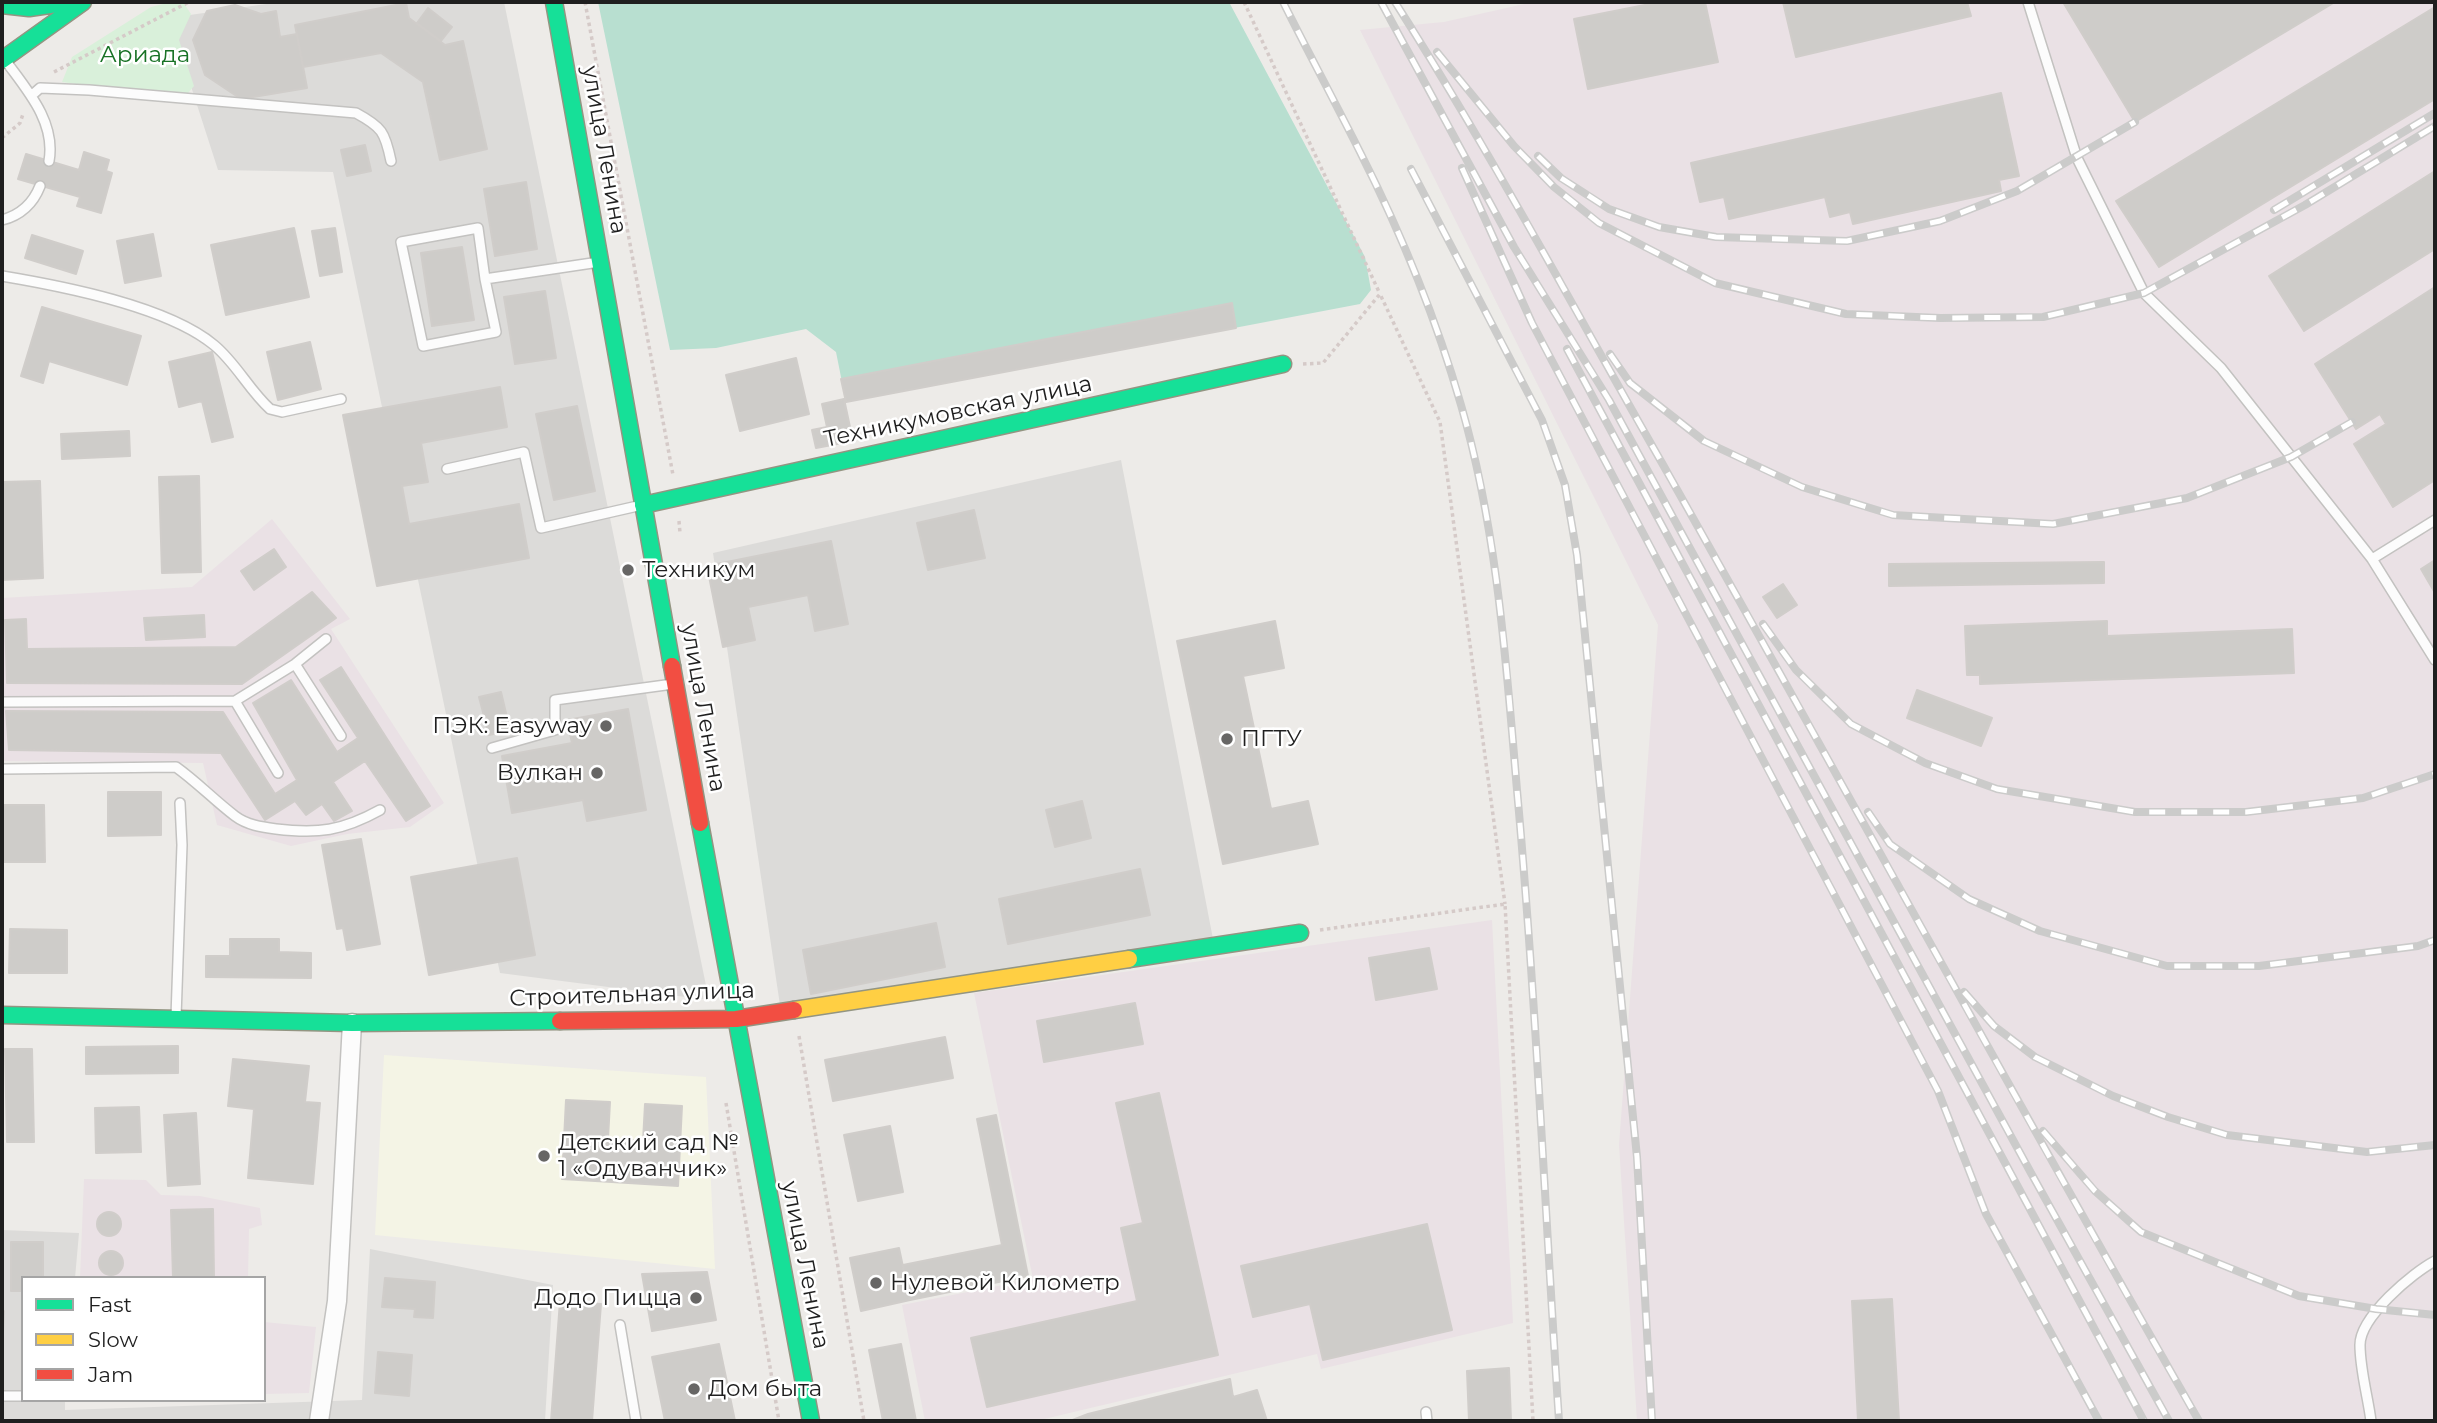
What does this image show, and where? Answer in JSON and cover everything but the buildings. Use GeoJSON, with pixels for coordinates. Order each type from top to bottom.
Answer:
{"type":"FeatureCollection","features":[{"type":"Feature","properties":{"kind":"street"},"geometry":{"type":"LineString","coordinates":[[2,5],[29,8],[70,2]]}},
{"type":"Feature","properties":{"kind":"street"},"geometry":{"type":"LineString","coordinates":[[3,59],[83,2]]}},
{"type":"Feature","properties":{"kind":"street","name":"улица Ленина"},"geometry":{"type":"LineString","coordinates":[[554,2],[675,684],[811,1421]]}},
{"type":"Feature","properties":{"kind":"street","name":"Техникумовская улица"},"geometry":{"type":"LineString","coordinates":[[643,505],[1280,365]]}},
{"type":"Feature","properties":{"kind":"street","name":"Строительная улица"},"geometry":{"type":"LineString","coordinates":[[2,1014],[352,1023],[736,1019],[1300,933]]}},
{"type":"Feature","properties":{"kind":"street"},"geometry":{"type":"LineString","coordinates":[[319,1421],[337,1300],[352,1023]]}},
{"type":"Feature","properties":{"kind":"lane"},"geometry":{"type":"LineString","coordinates":[[2028,2],[2077,158],[2144,293],[2221,368],[2372,559],[2435,660]]}},
{"type":"Feature","properties":{"kind":"lane"},"geometry":{"type":"LineString","coordinates":[[3,59],[31,96],[48,128],[51,148],[49,161]]}},
{"type":"Feature","properties":{"kind":"lane"},"geometry":{"type":"LineString","coordinates":[[31,96],[40,88],[89,90],[356,113],[377,125],[387,138],[391,161]]}},
{"type":"Feature","properties":{"kind":"lane"},"geometry":{"type":"LineString","coordinates":[[2,220],[25,209],[35,199],[40,186]]}},
{"type":"Feature","properties":{"kind":"lane"},"geometry":{"type":"LineString","coordinates":[[478,228],[485,279],[496,332],[423,346],[401,242],[478,228]]}},
{"type":"Feature","properties":{"kind":"lane"},"geometry":{"type":"LineString","coordinates":[[485,279],[600,261]]}},
{"type":"Feature","properties":{"kind":"lane"},"geometry":{"type":"LineString","coordinates":[[2,276],[42,282],[124,303],[188,327],[222,353],[270,409],[282,412],[341,399]]}},
{"type":"Feature","properties":{"kind":"lane"},"geometry":{"type":"LineString","coordinates":[[447,469],[524,452],[541,528],[643,505]]}},
{"type":"Feature","properties":{"kind":"lane"},"geometry":{"type":"LineString","coordinates":[[2372,559],[2435,520]]}},
{"type":"Feature","properties":{"kind":"lane"},"geometry":{"type":"LineString","coordinates":[[2,702],[235,701],[295,664],[326,639]]}},
{"type":"Feature","properties":{"kind":"lane"},"geometry":{"type":"LineString","coordinates":[[295,664],[341,736]]}},
{"type":"Feature","properties":{"kind":"lane"},"geometry":{"type":"LineString","coordinates":[[492,748],[555,730],[555,700],[675,684]]}},
{"type":"Feature","properties":{"kind":"lane"},"geometry":{"type":"LineString","coordinates":[[235,701],[278,773]]}},
{"type":"Feature","properties":{"kind":"lane"},"geometry":{"type":"LineString","coordinates":[[2,769],[176,767],[236,817],[256,826],[305,833],[330,830],[362,820],[380,810]]}},
{"type":"Feature","properties":{"kind":"lane"},"geometry":{"type":"LineString","coordinates":[[176,1019],[182,845],[180,803]]}},
{"type":"Feature","properties":{"kind":"lane"},"geometry":{"type":"LineString","coordinates":[[2371,1421],[2360,1342],[2376,1309],[2423,1268],[2435,1261]]}},
{"type":"Feature","properties":{"kind":"lane"},"geometry":{"type":"LineString","coordinates":[[620,1325],[636,1421]]}},
{"type":"Feature","properties":{"kind":"lane"},"geometry":{"type":"LineString","coordinates":[[2,1396],[21,1396]]}},
{"type":"Feature","properties":{"kind":"path"},"geometry":{"type":"LineString","coordinates":[[40,88],[48,76],[189,2]]}},
{"type":"Feature","properties":{"kind":"path"},"geometry":{"type":"LineString","coordinates":[[586,2],[678,498],[680,533]]}},
{"type":"Feature","properties":{"kind":"path"},"geometry":{"type":"LineString","coordinates":[[1244,2],[1440,422],[1505,904],[1533,1421]]}},
{"type":"Feature","properties":{"kind":"path"},"geometry":{"type":"LineString","coordinates":[[2,138],[20,122],[31,96]]}},
{"type":"Feature","properties":{"kind":"path"},"geometry":{"type":"LineString","coordinates":[[1280,365],[1323,363],[1380,294]]}},
{"type":"Feature","properties":{"kind":"path"},"geometry":{"type":"LineString","coordinates":[[1300,933],[1505,904]]}},
{"type":"Feature","properties":{"kind":"path"},"geometry":{"type":"LineString","coordinates":[[799,1036],[864,1421]]}},
{"type":"Feature","properties":{"kind":"shaded area"},"geometry":{"type":"Polygon","coordinates":[[[280,2],[504,2],[709,1000],[500,973],[333,172],[218,170],[169,18],[280,2]]]}},
{"type":"Feature","properties":{"kind":"shaded area"},"geometry":{"type":"Polygon","coordinates":[[[1533,2],[2435,2],[2435,1421],[1637,1421],[1619,1145],[1658,625],[1360,30],[1444,22],[1533,2]]]}},
{"type":"Feature","properties":{"kind":"shaded area"},"geometry":{"type":"Polygon","coordinates":[[[1121,460],[1213,939],[781,1012],[713,553],[1121,460]]]}},
{"type":"Feature","properties":{"kind":"shaded area"},"geometry":{"type":"Polygon","coordinates":[[[272,519],[350,619],[331,629],[444,803],[410,827],[347,834],[291,846],[217,825],[203,763],[2,761],[2,598],[192,587],[272,519]]]}},
{"type":"Feature","properties":{"kind":"shaded area"},"geometry":{"type":"Polygon","coordinates":[[[1492,920],[1513,1323],[1321,1369],[1317,1354],[1036,1421],[925,1421],[902,1305],[1033,1279],[974,993],[1492,920]]]}},
{"type":"Feature","properties":{"kind":"shaded area","name":"Детский сад № 1 «Одуванчик»"},"geometry":{"type":"Polygon","coordinates":[[[384,1055],[706,1077],[715,1269],[375,1235],[384,1055]]]}},
{"type":"Feature","properties":{"kind":"shaded area"},"geometry":{"type":"Polygon","coordinates":[[[84,1179],[146,1180],[161,1195],[200,1196],[260,1208],[262,1225],[249,1229],[248,1276],[80,1276],[84,1179]]]}},
{"type":"Feature","properties":{"kind":"shaded area"},"geometry":{"type":"Polygon","coordinates":[[[2,1230],[79,1233],[75,1276],[21,1276],[21,1402],[65,1402],[65,1410],[362,1400],[370,1249],[553,1285],[545,1421],[2,1421],[2,1230]]]}},
{"type":"Feature","properties":{"kind":"shaded area"},"geometry":{"type":"Polygon","coordinates":[[[266,1322],[316,1327],[309,1393],[266,1394],[266,1322]]]}},
{"type":"Feature","properties":{"kind":"green space","name":"Ариада"},"geometry":{"type":"Polygon","coordinates":[[[183,2],[191,14],[179,40],[194,86],[183,99],[62,82],[72,57],[151,7],[183,2]]]}},
{"type":"Feature","properties":{"kind":"green space"},"geometry":{"type":"Polygon","coordinates":[[[598,2],[1229,2],[1365,257],[1371,290],[1360,304],[846,402],[836,352],[806,329],[716,348],[670,350],[598,2]]]}},
{"type":"Feature","properties":{"kind":"railway"},"geometry":{"type":"LineString","coordinates":[[1283,2],[1351,133],[1417,276],[1461,405],[1483,499],[1504,644],[1524,869],[1559,1421]]}},
{"type":"Feature","properties":{"kind":"railway"},"geometry":{"type":"LineString","coordinates":[[1381,2],[1514,247],[1609,400],[2169,1421]]}},
{"type":"Feature","properties":{"kind":"railway"},"geometry":{"type":"LineString","coordinates":[[1395,2],[1531,231],[2199,1421]]}},
{"type":"Feature","properties":{"kind":"railway"},"geometry":{"type":"LineString","coordinates":[[1437,52],[1514,146],[1554,187],[1599,223],[1715,283],[1846,314],[1940,318],[2043,317],[2144,293],[2305,205],[2435,126]]}},
{"type":"Feature","properties":{"kind":"railway"},"geometry":{"type":"LineString","coordinates":[[2274,210],[2435,113]]}},
{"type":"Feature","properties":{"kind":"railway"},"geometry":{"type":"LineString","coordinates":[[1538,156],[1561,178],[1609,209],[1659,227],[1716,237],[1847,241],[1940,221],[2017,191],[2135,122]]}},
{"type":"Feature","properties":{"kind":"railway"},"geometry":{"type":"LineString","coordinates":[[1462,168],[1532,323],[1938,1091],[1986,1214],[2099,1421]]}},
{"type":"Feature","properties":{"kind":"railway"},"geometry":{"type":"LineString","coordinates":[[1411,169],[1542,420],[1565,485],[1577,555],[1637,1157],[1652,1421]]}},
{"type":"Feature","properties":{"kind":"railway"},"geometry":{"type":"LineString","coordinates":[[1567,349],[2144,1421]]}},
{"type":"Feature","properties":{"kind":"railway"},"geometry":{"type":"LineString","coordinates":[[1610,354],[1630,383],[1704,441],[1802,487],[1893,515],[2053,524],[2187,498],[2291,457],[2352,422]]}},
{"type":"Feature","properties":{"kind":"railway"},"geometry":{"type":"LineString","coordinates":[[1763,624],[1796,670],[1851,724],[1925,763],[1997,789],[2135,812],[2246,812],[2363,798],[2435,774]]}},
{"type":"Feature","properties":{"kind":"railway"},"geometry":{"type":"LineString","coordinates":[[1868,812],[1890,844],[1969,899],[2040,931],[2167,966],[2259,966],[2418,946],[2435,940]]}},
{"type":"Feature","properties":{"kind":"railway"},"geometry":{"type":"LineString","coordinates":[[1964,992],[1994,1026],[2035,1057],[2113,1096],[2168,1117],[2227,1135],[2367,1152],[2435,1145]]}},
{"type":"Feature","properties":{"kind":"railway"},"geometry":{"type":"LineString","coordinates":[[2043,1131],[2095,1191],[2141,1232],[2299,1296],[2376,1309],[2435,1315]]}},
{"type":"Feature","properties":{"kind":"traffic: fast"},"geometry":{"type":"LineString","coordinates":[[2,5],[29,8],[70,2]]}},
{"type":"Feature","properties":{"kind":"traffic: fast"},"geometry":{"type":"LineString","coordinates":[[2,60],[83,2]]}},
{"type":"Feature","properties":{"kind":"traffic: fast"},"geometry":{"type":"LineString","coordinates":[[554,2],[672,666]]}},
{"type":"Feature","properties":{"kind":"traffic: fast"},"geometry":{"type":"LineString","coordinates":[[643,505],[1283,364]]}},
{"type":"Feature","properties":{"kind":"traffic: fast"},"geometry":{"type":"LineString","coordinates":[[700,823],[811,1421]]}},
{"type":"Feature","properties":{"kind":"traffic: fast"},"geometry":{"type":"LineString","coordinates":[[1129,959],[1300,933]]}},
{"type":"Feature","properties":{"kind":"traffic: fast"},"geometry":{"type":"LineString","coordinates":[[2,1015],[352,1023],[560,1021]]}},
{"type":"Feature","properties":{"kind":"traffic: slow"},"geometry":{"type":"LineString","coordinates":[[794,1010],[1129,959]]}},
{"type":"Feature","properties":{"kind":"traffic: jam"},"geometry":{"type":"LineString","coordinates":[[672,666],[700,823]]}},
{"type":"Feature","properties":{"kind":"traffic: jam"},"geometry":{"type":"LineString","coordinates":[[560,1021],[736,1019],[794,1010]]}},
{"type":"Feature","properties":{"kind":"place","name":"Техникум"},"geometry":{"type":"Point","coordinates":[628,570]}},
{"type":"Feature","properties":{"kind":"place","name":"ПЭК: Easyway"},"geometry":{"type":"Point","coordinates":[606,726]}},
{"type":"Feature","properties":{"kind":"place","name":"ПГТУ"},"geometry":{"type":"Point","coordinates":[1227,739]}},
{"type":"Feature","properties":{"kind":"place","name":"Вулкан"},"geometry":{"type":"Point","coordinates":[597,773]}},
{"type":"Feature","properties":{"kind":"place","name":"Детский сад № 1 «Одуванчик»"},"geometry":{"type":"Point","coordinates":[544,1156]}},
{"type":"Feature","properties":{"kind":"place","name":"Нулевой Километр"},"geometry":{"type":"Point","coordinates":[876,1283]}},
{"type":"Feature","properties":{"kind":"place","name":"Додо Пицца"},"geometry":{"type":"Point","coordinates":[696,1298]}},
{"type":"Feature","properties":{"kind":"place","name":"Дом быта"},"geometry":{"type":"Point","coordinates":[694,1389]}}]}
